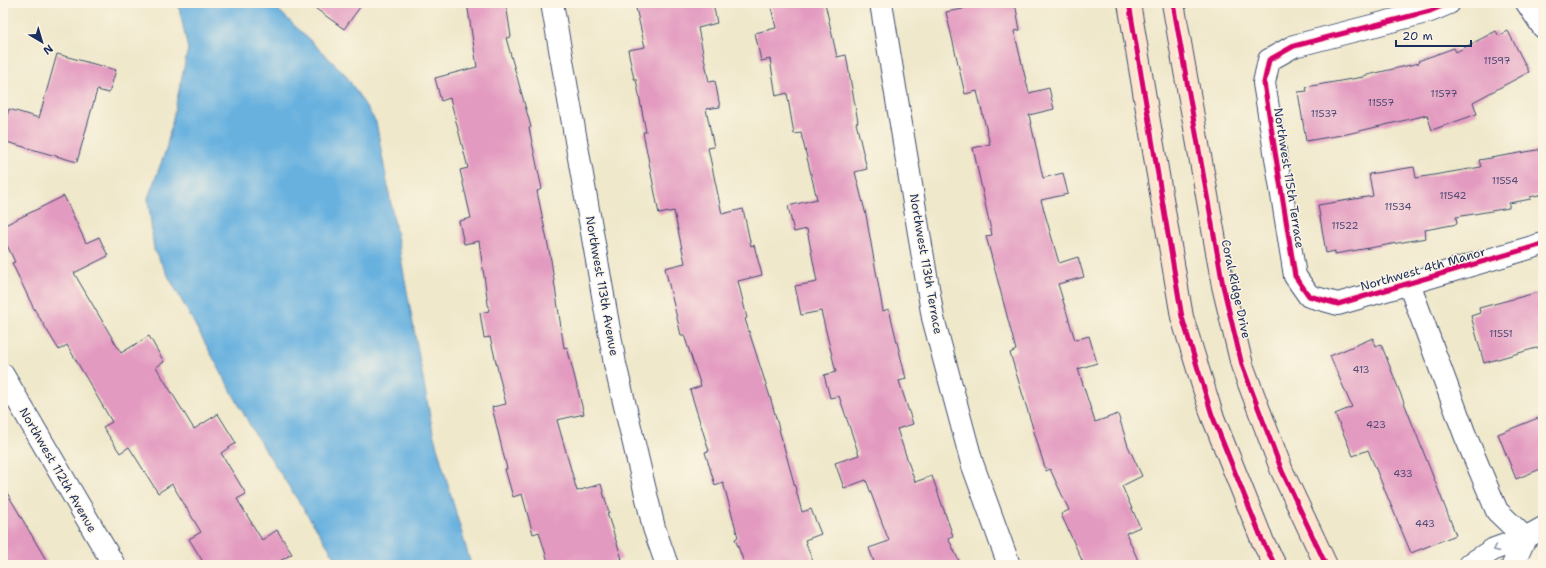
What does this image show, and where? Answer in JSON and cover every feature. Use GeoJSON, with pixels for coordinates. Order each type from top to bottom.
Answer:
{"type":"FeatureCollection","features":[{"type":"Feature","properties":{"kind":"main road"},"geometry":{"type":"LineString","coordinates":[[1129,3],[1182,317],[1212,415],[1264,542],[1275,565]]}},
{"type":"Feature","properties":{"kind":"main road","name":"Coral Ridge Drive"},"geometry":{"type":"LineString","coordinates":[[1173,3],[1223,286],[1242,365],[1282,471],[1326,565]]}},
{"type":"Feature","properties":{"kind":"street","name":"Northwest 113th Avenue"},"geometry":{"type":"LineString","coordinates":[[552,3],[615,364],[654,528],[667,565]]}},
{"type":"Feature","properties":{"kind":"street","name":"Northwest 113th Terrace"},"geometry":{"type":"LineString","coordinates":[[881,3],[933,318],[972,463],[1009,565]]}},
{"type":"Feature","properties":{"kind":"street","name":"Northwest 115th Terrace"},"geometry":{"type":"LineString","coordinates":[[1309,296],[1295,276],[1264,83],[1269,60],[1294,46],[1430,11],[1448,3]]}},
{"type":"Feature","properties":{"kind":"street"},"geometry":{"type":"LineString","coordinates":[[1527,3],[1543,27]]}},
{"type":"Feature","properties":{"kind":"street","name":"Northwest 4th Manor"},"geometry":{"type":"LineString","coordinates":[[1309,296],[1338,304],[1543,244]]}},
{"type":"Feature","properties":{"kind":"street"},"geometry":{"type":"LineString","coordinates":[[1409,284],[1465,435],[1497,511],[1534,533]]}},
{"type":"Feature","properties":{"kind":"street","name":"Northwest 112th Avenue"},"geometry":{"type":"LineString","coordinates":[[3,375],[114,565]]}},
{"type":"Feature","properties":{"kind":"street"},"geometry":{"type":"LineString","coordinates":[[1470,565],[1494,549],[1534,533]]}},
{"type":"Feature","properties":{"kind":"street"},"geometry":{"type":"LineString","coordinates":[[1513,565],[1534,533]]}},
{"type":"Feature","properties":{"kind":"water"},"geometry":{"type":"Polygon","coordinates":[[[178,3],[271,3],[345,74],[376,122],[433,433],[471,565],[340,565],[256,436],[154,250],[148,198],[166,150],[188,49],[178,3]]]}},
{"type":"Feature","properties":{"kind":"building"},"geometry":{"type":"Polygon","coordinates":[[[308,3],[363,3],[344,29],[308,3]]]}},
{"type":"Feature","properties":{"kind":"building"},"geometry":{"type":"Polygon","coordinates":[[[467,3],[506,3],[511,37],[506,38],[531,127],[529,128],[542,189],[537,191],[551,260],[564,348],[567,347],[584,414],[557,420],[577,491],[601,484],[609,513],[607,513],[622,559],[603,565],[549,565],[539,532],[533,534],[522,494],[513,497],[505,469],[507,469],[492,407],[506,404],[490,337],[484,338],[480,313],[489,311],[479,241],[464,244],[459,221],[471,218],[460,170],[468,168],[450,98],[441,101],[435,78],[477,67],[467,3]]]}},
{"type":"Feature","properties":{"kind":"building"},"geometry":{"type":"Polygon","coordinates":[[[661,3],[713,3],[717,23],[698,28],[709,82],[715,81],[720,107],[706,109],[714,147],[708,148],[722,214],[743,209],[751,246],[754,245],[762,275],[738,281],[747,318],[745,319],[771,400],[802,512],[811,509],[821,534],[805,540],[814,565],[745,565],[735,539],[738,537],[723,482],[715,485],[705,452],[709,451],[690,390],[701,386],[684,335],[681,335],[665,268],[685,263],[674,211],[659,214],[643,132],[646,132],[636,79],[634,79],[628,50],[645,47],[636,8],[661,3]]]}},
{"type":"Feature","properties":{"kind":"building"},"geometry":{"type":"Polygon","coordinates":[[[770,3],[825,3],[837,57],[846,55],[858,122],[856,123],[867,169],[855,172],[866,215],[883,311],[889,309],[906,379],[899,381],[913,424],[897,429],[915,482],[932,476],[953,536],[948,538],[961,565],[875,565],[869,548],[889,541],[866,480],[844,488],[835,463],[859,455],[839,396],[830,398],[824,375],[836,372],[821,311],[801,315],[795,286],[817,282],[807,229],[794,232],[788,206],[817,199],[801,133],[794,134],[787,93],[776,96],[770,59],[761,61],[755,33],[776,28],[770,3]]]}},
{"type":"Feature","properties":{"kind":"building"},"geometry":{"type":"Polygon","coordinates":[[[962,3],[1015,3],[1020,30],[1014,31],[1029,93],[1049,88],[1054,109],[1029,115],[1043,178],[1063,173],[1068,194],[1041,200],[1059,263],[1078,257],[1084,277],[1058,284],[1075,340],[1089,336],[1097,363],[1078,369],[1095,422],[1118,414],[1128,446],[1142,476],[1122,486],[1140,527],[1126,533],[1140,565],[1084,565],[1061,514],[1069,510],[1050,469],[1046,471],[1010,353],[1016,350],[986,236],[992,235],[973,148],[990,144],[977,91],[965,94],[946,12],[963,9],[962,3]]]}},
{"type":"Feature","properties":{"kind":"building"},"geometry":{"type":"Polygon","coordinates":[[[1496,31],[1499,36],[1508,31],[1529,72],[1473,102],[1477,114],[1432,130],[1427,115],[1347,134],[1306,141],[1298,92],[1307,91],[1306,87],[1363,77],[1419,63],[1418,61],[1454,48],[1456,52],[1496,31]]]}},
{"type":"Feature","properties":{"kind":"building"},"geometry":{"type":"Polygon","coordinates":[[[57,54],[116,70],[109,93],[97,90],[77,162],[3,141],[3,130],[9,109],[39,118],[57,54]]]}},
{"type":"Feature","properties":{"kind":"building"},"geometry":{"type":"Polygon","coordinates":[[[1543,149],[1543,194],[1530,197],[1531,199],[1509,203],[1509,208],[1456,217],[1457,224],[1425,230],[1426,238],[1335,254],[1335,251],[1326,253],[1318,205],[1373,196],[1369,174],[1414,167],[1416,178],[1481,167],[1479,160],[1543,149]]]}},
{"type":"Feature","properties":{"kind":"building"},"geometry":{"type":"Polygon","coordinates":[[[64,196],[86,243],[99,237],[108,256],[74,273],[121,353],[149,336],[164,362],[156,367],[194,429],[218,414],[236,443],[221,453],[246,494],[237,499],[262,540],[277,530],[292,554],[273,565],[205,565],[189,539],[201,532],[172,484],[158,493],[129,447],[120,453],[103,427],[112,422],[67,345],[59,350],[33,307],[12,263],[15,262],[3,237],[3,226],[64,196]]]}},
{"type":"Feature","properties":{"kind":"building"},"geometry":{"type":"Polygon","coordinates":[[[1543,291],[1543,346],[1484,363],[1471,316],[1480,313],[1479,308],[1543,291]]]}},
{"type":"Feature","properties":{"kind":"building"},"geometry":{"type":"Polygon","coordinates":[[[1373,338],[1376,346],[1381,344],[1456,535],[1411,553],[1368,450],[1353,456],[1335,414],[1352,407],[1330,356],[1373,338]]]}},
{"type":"Feature","properties":{"kind":"building"},"geometry":{"type":"Polygon","coordinates":[[[1543,416],[1543,468],[1516,479],[1498,434],[1543,416]]]}},
{"type":"Feature","properties":{"kind":"building"},"geometry":{"type":"Polygon","coordinates":[[[3,486],[49,565],[3,565],[3,486]]]}},
{"type":"Feature","properties":{"kind":"cycle path"},"geometry":{"type":"LineString","coordinates":[[1129,3],[1182,317],[1212,415],[1263,542],[1275,565]]}},
{"type":"Feature","properties":{"kind":"cycle path"},"geometry":{"type":"LineString","coordinates":[[1173,3],[1223,286],[1242,365],[1282,471],[1326,565]]}},
{"type":"Feature","properties":{"kind":"cycle path"},"geometry":{"type":"LineString","coordinates":[[1449,3],[1430,11],[1294,46],[1269,60],[1264,83],[1295,276],[1309,296],[1338,304],[1543,244]]}}]}
